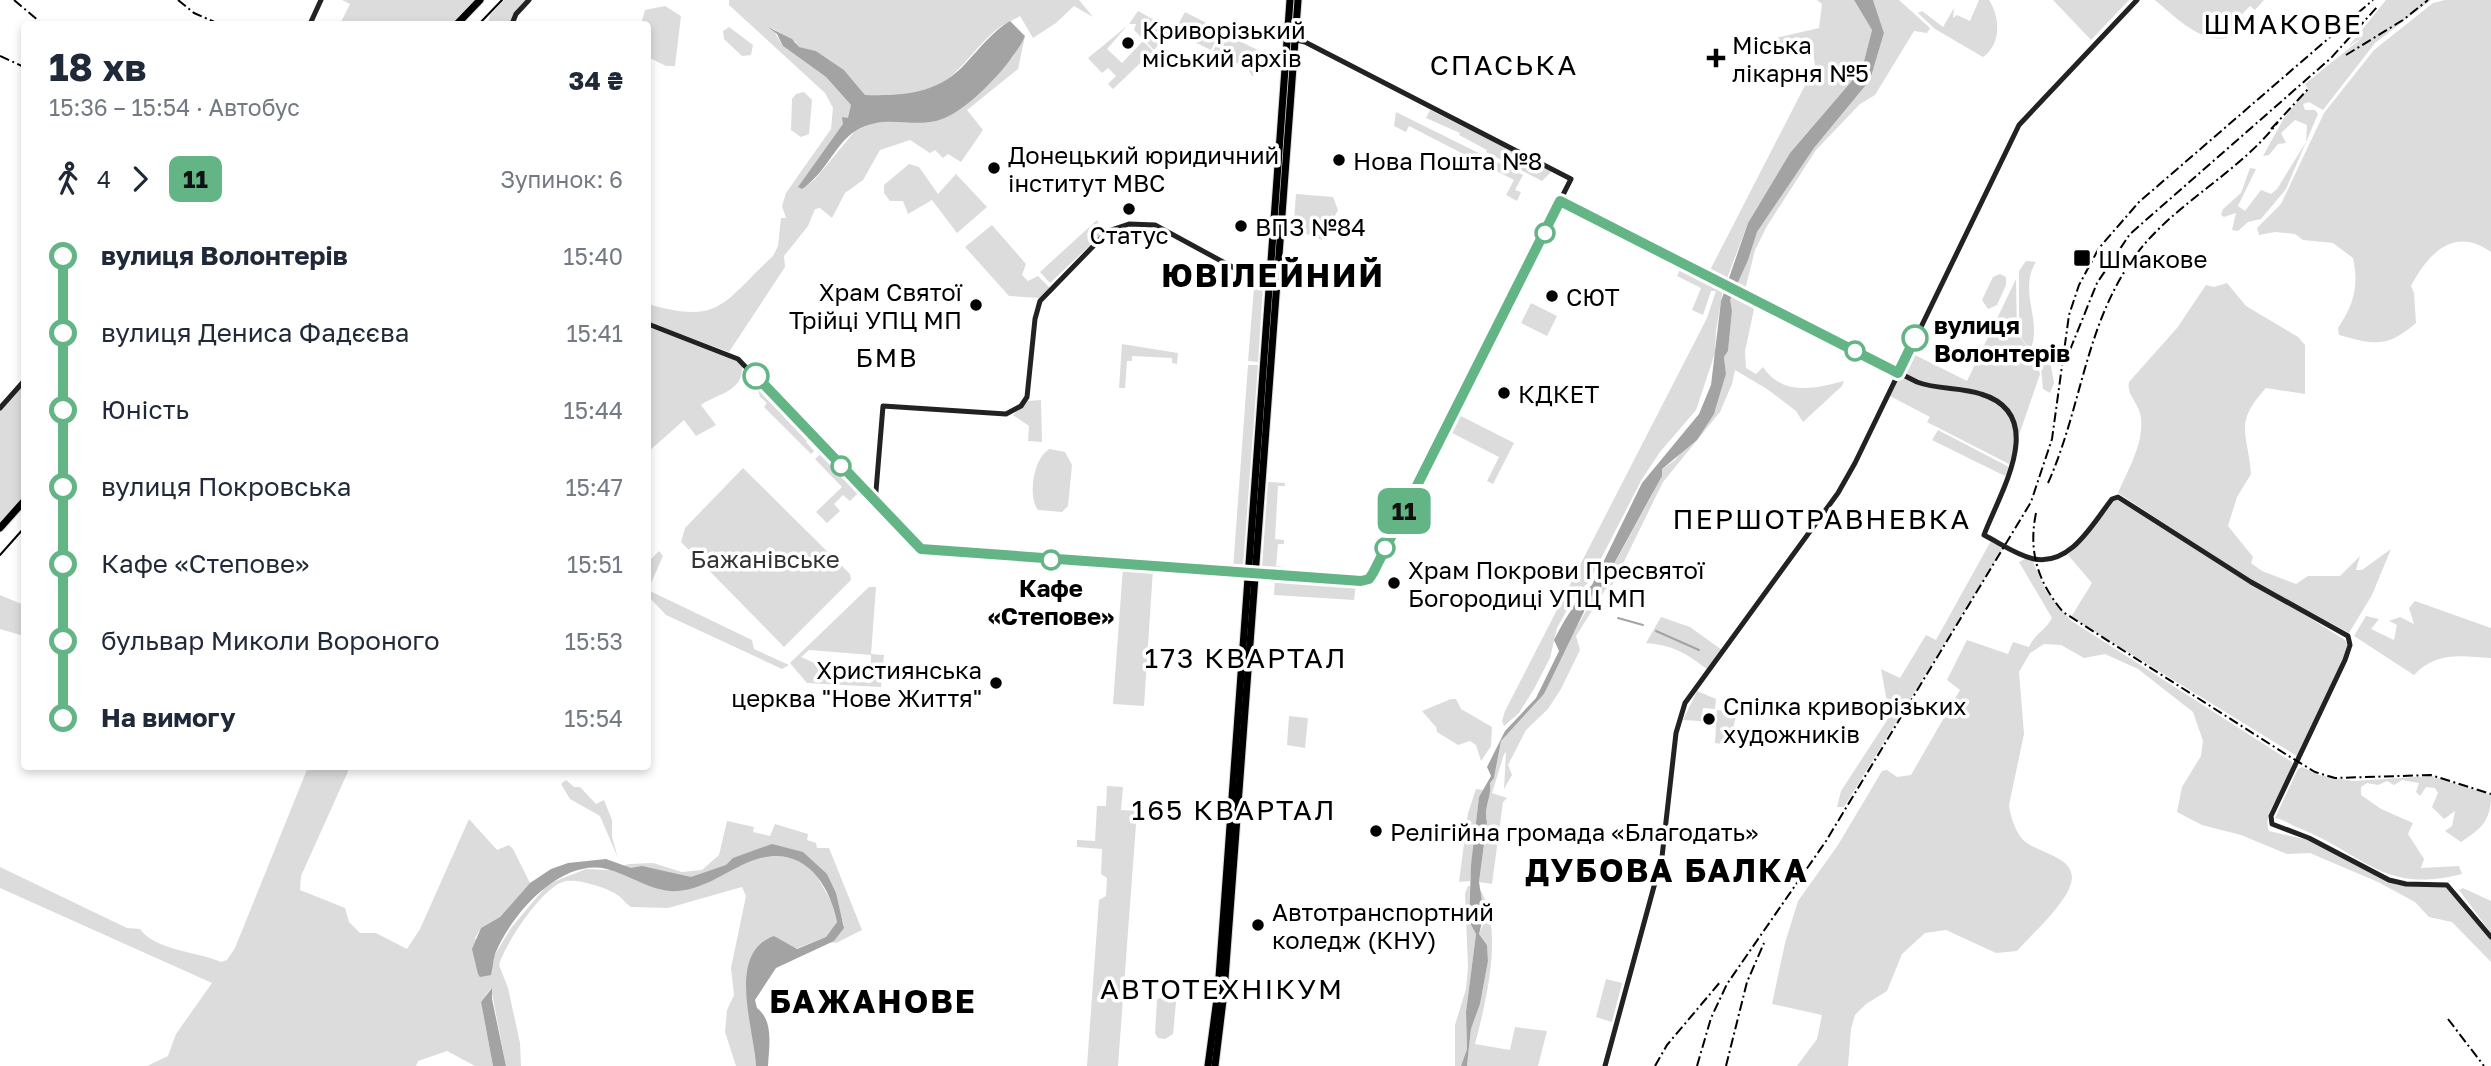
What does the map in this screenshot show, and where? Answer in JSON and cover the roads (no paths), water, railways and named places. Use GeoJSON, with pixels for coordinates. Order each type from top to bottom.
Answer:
{"type":"FeatureCollection","features":[{"type":"Feature","properties":{"kind":"main road"},"geometry":{"type":"LineString","coordinates":[[460,21],[480,0]]}},
{"type":"Feature","properties":{"kind":"main road"},"geometry":{"type":"LineString","coordinates":[[1290,0],[1291,39]]}},
{"type":"Feature","properties":{"kind":"main road"},"geometry":{"type":"LineString","coordinates":[[1215,1066],[1291,39],[1298,0]]}},
{"type":"Feature","properties":{"kind":"main road"},"geometry":{"type":"LineString","coordinates":[[0,528],[21,504]]}},
{"type":"Feature","properties":{"kind":"main road"},"geometry":{"type":"LineString","coordinates":[[1208,1066],[1222,981]]}},
{"type":"Feature","properties":{"kind":"street"},"geometry":{"type":"LineString","coordinates":[[311,21],[321,0]]}},
{"type":"Feature","properties":{"kind":"street"},"geometry":{"type":"LineString","coordinates":[[513,21],[528,0]]}},
{"type":"Feature","properties":{"kind":"street"},"geometry":{"type":"LineString","coordinates":[[1605,1066],[1662,857],[1681,713],[1694,690],[1856,463],[2019,125],[2137,0]]}},
{"type":"Feature","properties":{"kind":"street"},"geometry":{"type":"LineString","coordinates":[[651,325],[738,359],[914,544],[924,549],[1359,581],[1369,579],[1572,179],[1291,39]]}},
{"type":"Feature","properties":{"kind":"street"},"geometry":{"type":"LineString","coordinates":[[1560,201],[1898,373],[1928,386],[1990,397],[2006,411],[2014,424],[2016,452],[1984,535],[2034,559],[2059,557],[2078,542],[2112,499],[2118,497],[2237,573],[2349,638],[2350,645],[2334,686],[2271,817],[2272,824],[2309,838],[2389,880],[2406,884],[2447,885],[2491,937]]}},
{"type":"Feature","properties":{"kind":"street"},"geometry":{"type":"LineString","coordinates":[[875,503],[882,407],[1006,414],[1021,406],[1027,397],[1035,319],[1040,301],[1108,231],[1129,224],[1155,225],[1236,269],[1273,275]]}},
{"type":"Feature","properties":{"kind":"street"},"geometry":{"type":"LineString","coordinates":[[0,408],[21,384]]}},
{"type":"Feature","properties":{"kind":"waterway"},"geometry":{"type":"LineString","coordinates":[[1618,618],[1643,625]]}},
{"type":"Feature","properties":{"kind":"waterway"},"geometry":{"type":"LineString","coordinates":[[1656,631],[1699,650]]}},
{"type":"Feature","properties":{"kind":"tram line"},"geometry":{"type":"LineString","coordinates":[[482,21],[502,0]]}},
{"type":"Feature","properties":{"kind":"tram line"},"geometry":{"type":"LineString","coordinates":[[0,555],[21,531]]}},
{"type":"Feature","properties":{"kind":"railway"},"geometry":{"type":"LineString","coordinates":[[14,0],[39,21]]}},
{"type":"Feature","properties":{"kind":"railway"},"geometry":{"type":"LineString","coordinates":[[178,0],[194,13],[212,21]]}},
{"type":"Feature","properties":{"kind":"railway"},"geometry":{"type":"LineString","coordinates":[[1697,1066],[1711,1018],[1727,984],[1826,841],[2031,502],[2052,439],[2069,315],[2079,285],[2099,248],[2139,202],[2373,0]]}},
{"type":"Feature","properties":{"kind":"railway"},"geometry":{"type":"LineString","coordinates":[[2346,55],[2403,20],[2428,0]]}},
{"type":"Feature","properties":{"kind":"railway"},"geometry":{"type":"LineString","coordinates":[[2070,350],[2097,283],[2130,234],[2331,58],[2378,6]]}},
{"type":"Feature","properties":{"kind":"railway"},"geometry":{"type":"LineString","coordinates":[[0,56],[21,66]]}},
{"type":"Feature","properties":{"kind":"railway"},"geometry":{"type":"LineString","coordinates":[[2271,129],[2309,88]]}},
{"type":"Feature","properties":{"kind":"railway"},"geometry":{"type":"LineString","coordinates":[[2048,483],[2069,425],[2094,338],[2118,282],[2151,237],[2262,141],[2278,122]]}},
{"type":"Feature","properties":{"kind":"railway"},"geometry":{"type":"LineString","coordinates":[[2036,513],[2033,541],[2037,566],[2047,589],[2063,612],[2287,755],[2315,772],[2335,778],[2431,775],[2491,794]]}},
{"type":"Feature","properties":{"kind":"railway"},"geometry":{"type":"LineString","coordinates":[[1726,1066],[1747,982],[1764,943]]}},
{"type":"Feature","properties":{"kind":"railway"},"geometry":{"type":"LineString","coordinates":[[1655,1066],[1667,1045],[1721,981]]}},
{"type":"Feature","properties":{"kind":"railway"},"geometry":{"type":"LineString","coordinates":[[2448,1019],[2484,1066]]}},
{"type":"Feature","properties":{"kind":"place","name":"Криворізький міський архів"},"geometry":{"type":"Point","coordinates":[1128,43]}},
{"type":"Feature","properties":{"kind":"place","name":"Міська лікарня №5"},"geometry":{"type":"Point","coordinates":[1716,58]}},
{"type":"Feature","properties":{"kind":"place","name":"Нова Пошта №8"},"geometry":{"type":"Point","coordinates":[1339,160]}},
{"type":"Feature","properties":{"kind":"place","name":"Донецький юридичний інститут МВС"},"geometry":{"type":"Point","coordinates":[994,168]}},
{"type":"Feature","properties":{"kind":"place","name":"Статус"},"geometry":{"type":"Point","coordinates":[1129,209]}},
{"type":"Feature","properties":{"kind":"place","name":"ВПЗ №84"},"geometry":{"type":"Point","coordinates":[1241,226]}},
{"type":"Feature","properties":{"kind":"place","name":"Шмакове"},"geometry":{"type":"Point","coordinates":[2082,258]}},
{"type":"Feature","properties":{"kind":"place","name":"СЮТ"},"geometry":{"type":"Point","coordinates":[1552,296]}},
{"type":"Feature","properties":{"kind":"place","name":"Храм Святої Трійці УПЦ МП"},"geometry":{"type":"Point","coordinates":[976,305]}},
{"type":"Feature","properties":{"kind":"place","name":"вулиця Волонтерів"},"geometry":{"type":"Point","coordinates":[1915,338]}},
{"type":"Feature","properties":{"kind":"place","name":"КДКЕТ"},"geometry":{"type":"Point","coordinates":[1504,393]}},
{"type":"Feature","properties":{"kind":"place","name":"Кафе «Степове»"},"geometry":{"type":"Point","coordinates":[1051,560]}},
{"type":"Feature","properties":{"kind":"place","name":"Храм Покрови Пресвятої Богородиці УПЦ МП"},"geometry":{"type":"Point","coordinates":[1394,583]}},
{"type":"Feature","properties":{"kind":"place","name":"Християнська церква \"Нове Життя\""},"geometry":{"type":"Point","coordinates":[996,683]}},
{"type":"Feature","properties":{"kind":"place","name":"Спілка криворізьких художників"},"geometry":{"type":"Point","coordinates":[1709,719]}},
{"type":"Feature","properties":{"kind":"place","name":"Релігійна громада «Благодать»"},"geometry":{"type":"Point","coordinates":[1376,831]}},
{"type":"Feature","properties":{"kind":"place","name":"Автотранспортний коледж (КНУ)"},"geometry":{"type":"Point","coordinates":[1258,925]}},
{"type":"Feature","properties":{"kind":"district","name":"ШМАКОВЕ"},"geometry":{"type":"Point","coordinates":[2283,23]}},
{"type":"Feature","properties":{"kind":"district","name":"СПАСЬКА"},"geometry":{"type":"Point","coordinates":[1504,64]}},
{"type":"Feature","properties":{"kind":"district","name":"ЮВІЛЕЙНИЙ"},"geometry":{"type":"Point","coordinates":[1273,275]}},
{"type":"Feature","properties":{"kind":"district","name":"БМВ"},"geometry":{"type":"Point","coordinates":[887,357]}},
{"type":"Feature","properties":{"kind":"district","name":"ПЕРШОТРАВНЕВКА"},"geometry":{"type":"Point","coordinates":[1822,518]}},
{"type":"Feature","properties":{"kind":"district","name":"173 КВАРТАЛ"},"geometry":{"type":"Point","coordinates":[1246,657]}},
{"type":"Feature","properties":{"kind":"district","name":"165 КВАРТАЛ"},"geometry":{"type":"Point","coordinates":[1234,809]}},
{"type":"Feature","properties":{"kind":"district","name":"ДУБОВА БАЛКА"},"geometry":{"type":"Point","coordinates":[1667,870]}},
{"type":"Feature","properties":{"kind":"district","name":"АВТОТЕХНІКУМ"},"geometry":{"type":"Point","coordinates":[1222,988]}},
{"type":"Feature","properties":{"kind":"district","name":"БАЖАНОВЕ"},"geometry":{"type":"Point","coordinates":[873,1001]}},
{"type":"Feature","properties":{"kind":"park label","name":"Бажанівське"},"geometry":{"type":"Point","coordinates":[765,558]}}]}
